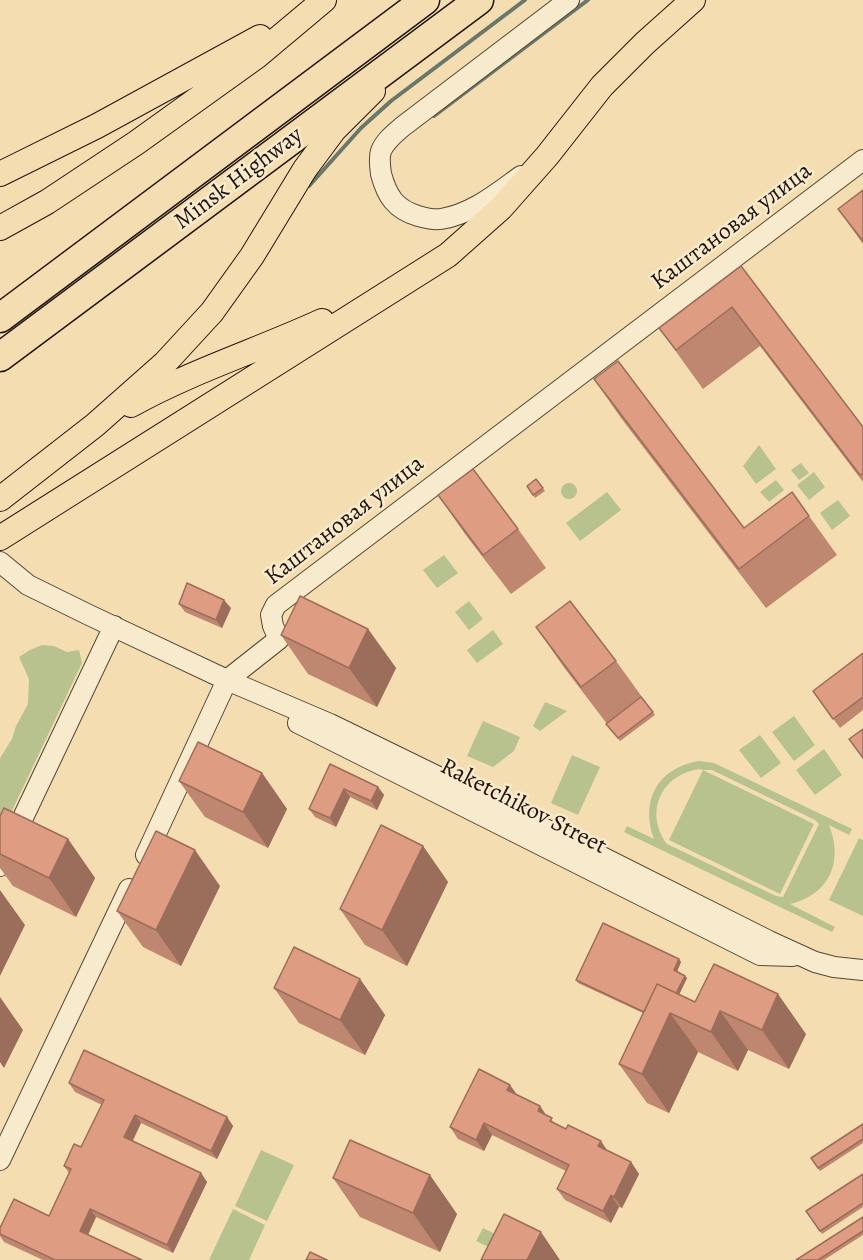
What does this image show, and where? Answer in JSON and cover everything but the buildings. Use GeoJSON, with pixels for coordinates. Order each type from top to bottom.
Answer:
{"type":"FeatureCollection","features":[{"type":"Feature","properties":{"kind":"highway","name":"Minsk Highway"},"geometry":{"type":"LineString","coordinates":[[0,318],[424,0]]}},
{"type":"Feature","properties":{"kind":"highway","name":"Minsk Highway"},"geometry":{"type":"LineString","coordinates":[[0,357],[479,0]]}},
{"type":"Feature","properties":{"kind":"main road"},"geometry":{"type":"LineString","coordinates":[[0,174],[150,98],[323,0]]}},
{"type":"Feature","properties":{"kind":"main road"},"geometry":{"type":"LineString","coordinates":[[0,228],[47,202],[136,143],[256,57],[323,0]]}},
{"type":"Feature","properties":{"kind":"main road"},"geometry":{"type":"LineString","coordinates":[[0,538],[448,255],[501,208],[547,156],[602,87],[645,43],[693,0]]}},
{"type":"Feature","properties":{"kind":"main road"},"geometry":{"type":"LineString","coordinates":[[0,499],[95,425],[165,363],[212,312],[252,256],[305,169],[334,130],[436,32]]}},
{"type":"Feature","properties":{"kind":"main road"},"geometry":{"type":"LineString","coordinates":[[95,425],[159,390],[300,331],[408,281]]}},
{"type":"Feature","properties":{"kind":"street"},"geometry":{"type":"LineString","coordinates":[[547,156],[485,202],[455,215],[438,219],[406,212],[393,201],[385,187],[380,169],[380,153],[388,139],[569,0]]}},
{"type":"Feature","properties":{"kind":"street","name":"Каштановая улица"},"geometry":{"type":"LineString","coordinates":[[0,1160],[227,680],[279,639],[271,615],[276,605],[863,160]]}},
{"type":"Feature","properties":{"kind":"street","name":"Raketchikov Street"},"geometry":{"type":"LineString","coordinates":[[0,562],[28,585],[227,680],[330,724],[804,957],[834,967],[863,970]]}},
{"type":"Feature","properties":{"kind":"street"},"geometry":{"type":"LineString","coordinates":[[0,866],[105,622]]}},
{"type":"Feature","properties":{"kind":"green space"},"geometry":{"type":"Polygon","coordinates":[[[759,445],[776,469],[756,484],[743,466],[759,445]]]}},
{"type":"Feature","properties":{"kind":"green space"},"geometry":{"type":"Polygon","coordinates":[[[801,463],[809,473],[799,480],[791,470],[801,463]]]}},
{"type":"Feature","properties":{"kind":"green space"},"geometry":{"type":"Polygon","coordinates":[[[814,472],[825,487],[809,500],[797,485],[814,472]]]}},
{"type":"Feature","properties":{"kind":"green space"},"geometry":{"type":"Polygon","coordinates":[[[776,480],[784,490],[769,502],[760,492],[776,480]]]}},
{"type":"Feature","properties":{"kind":"green space"},"geometry":{"type":"Polygon","coordinates":[[[566,483],[572,483],[577,491],[575,497],[566,499],[561,494],[561,488],[566,483]]]}},
{"type":"Feature","properties":{"kind":"green space"},"geometry":{"type":"Polygon","coordinates":[[[607,492],[621,510],[580,541],[566,523],[607,492]]]}},
{"type":"Feature","properties":{"kind":"green space"},"geometry":{"type":"Polygon","coordinates":[[[838,500],[850,516],[832,530],[820,513],[838,500]]]}},
{"type":"Feature","properties":{"kind":"green space"},"geometry":{"type":"Polygon","coordinates":[[[444,555],[458,573],[437,588],[423,570],[444,555]]]}},
{"type":"Feature","properties":{"kind":"green space"},"geometry":{"type":"Polygon","coordinates":[[[469,601],[483,619],[469,630],[455,612],[469,601]]]}},
{"type":"Feature","properties":{"kind":"green space"},"geometry":{"type":"Polygon","coordinates":[[[493,630],[503,644],[477,663],[467,650],[493,630]]]}},
{"type":"Feature","properties":{"kind":"green space"},"geometry":{"type":"Polygon","coordinates":[[[42,645],[54,646],[67,652],[79,650],[82,663],[0,836],[0,758],[12,739],[28,704],[29,679],[19,657],[42,645]]]}},
{"type":"Feature","properties":{"kind":"green space"},"geometry":{"type":"Polygon","coordinates":[[[545,702],[567,711],[540,731],[533,726],[545,702]]]}},
{"type":"Feature","properties":{"kind":"green space"},"geometry":{"type":"Polygon","coordinates":[[[794,716],[815,745],[794,761],[772,732],[794,716]]]}},
{"type":"Feature","properties":{"kind":"green space"},"geometry":{"type":"Polygon","coordinates":[[[483,721],[520,737],[514,751],[493,767],[467,756],[483,721]]]}},
{"type":"Feature","properties":{"kind":"green space"},"geometry":{"type":"Polygon","coordinates":[[[760,735],[781,763],[761,778],[739,750],[760,735]]]}},
{"type":"Feature","properties":{"kind":"green space"},"geometry":{"type":"Polygon","coordinates":[[[824,749],[842,775],[815,795],[796,770],[824,749]]]}},
{"type":"Feature","properties":{"kind":"green space"},"geometry":{"type":"Polygon","coordinates":[[[572,755],[600,767],[578,815],[551,803],[572,755]]]}},
{"type":"Feature","properties":{"kind":"green space"},"geometry":{"type":"Polygon","coordinates":[[[699,761],[714,763],[852,829],[849,835],[829,825],[835,852],[830,875],[815,893],[790,904],[835,927],[832,932],[624,832],[627,826],[654,839],[649,812],[651,799],[663,779],[684,765],[699,761]],[[699,769],[686,773],[666,787],[657,808],[660,832],[667,844],[776,896],[783,897],[819,824],[712,770],[699,769]]]}},
{"type":"Feature","properties":{"kind":"green space"},"geometry":{"type":"Polygon","coordinates":[[[703,770],[814,824],[780,894],[669,840],[703,770]]]}},
{"type":"Feature","properties":{"kind":"green space"},"geometry":{"type":"Polygon","coordinates":[[[859,838],[863,840],[863,916],[829,900],[859,838]]]}},
{"type":"Feature","properties":{"kind":"green space"},"geometry":{"type":"Polygon","coordinates":[[[261,1150],[294,1165],[267,1221],[235,1206],[261,1150]]]}},
{"type":"Feature","properties":{"kind":"green space"},"geometry":{"type":"Polygon","coordinates":[[[233,1209],[265,1225],[249,1260],[209,1260],[233,1209]]]}},
{"type":"Feature","properties":{"kind":"green space"},"geometry":{"type":"Polygon","coordinates":[[[483,1228],[500,1236],[493,1249],[476,1241],[483,1228]]]}},
{"type":"Feature","properties":{"kind":"waterway"},"geometry":{"type":"LineString","coordinates":[[309,186],[361,128],[391,101],[525,0]]}},
{"type":"Feature","properties":{"kind":"waterway"},"geometry":{"type":"LineString","coordinates":[[434,116],[588,0]]}}]}
